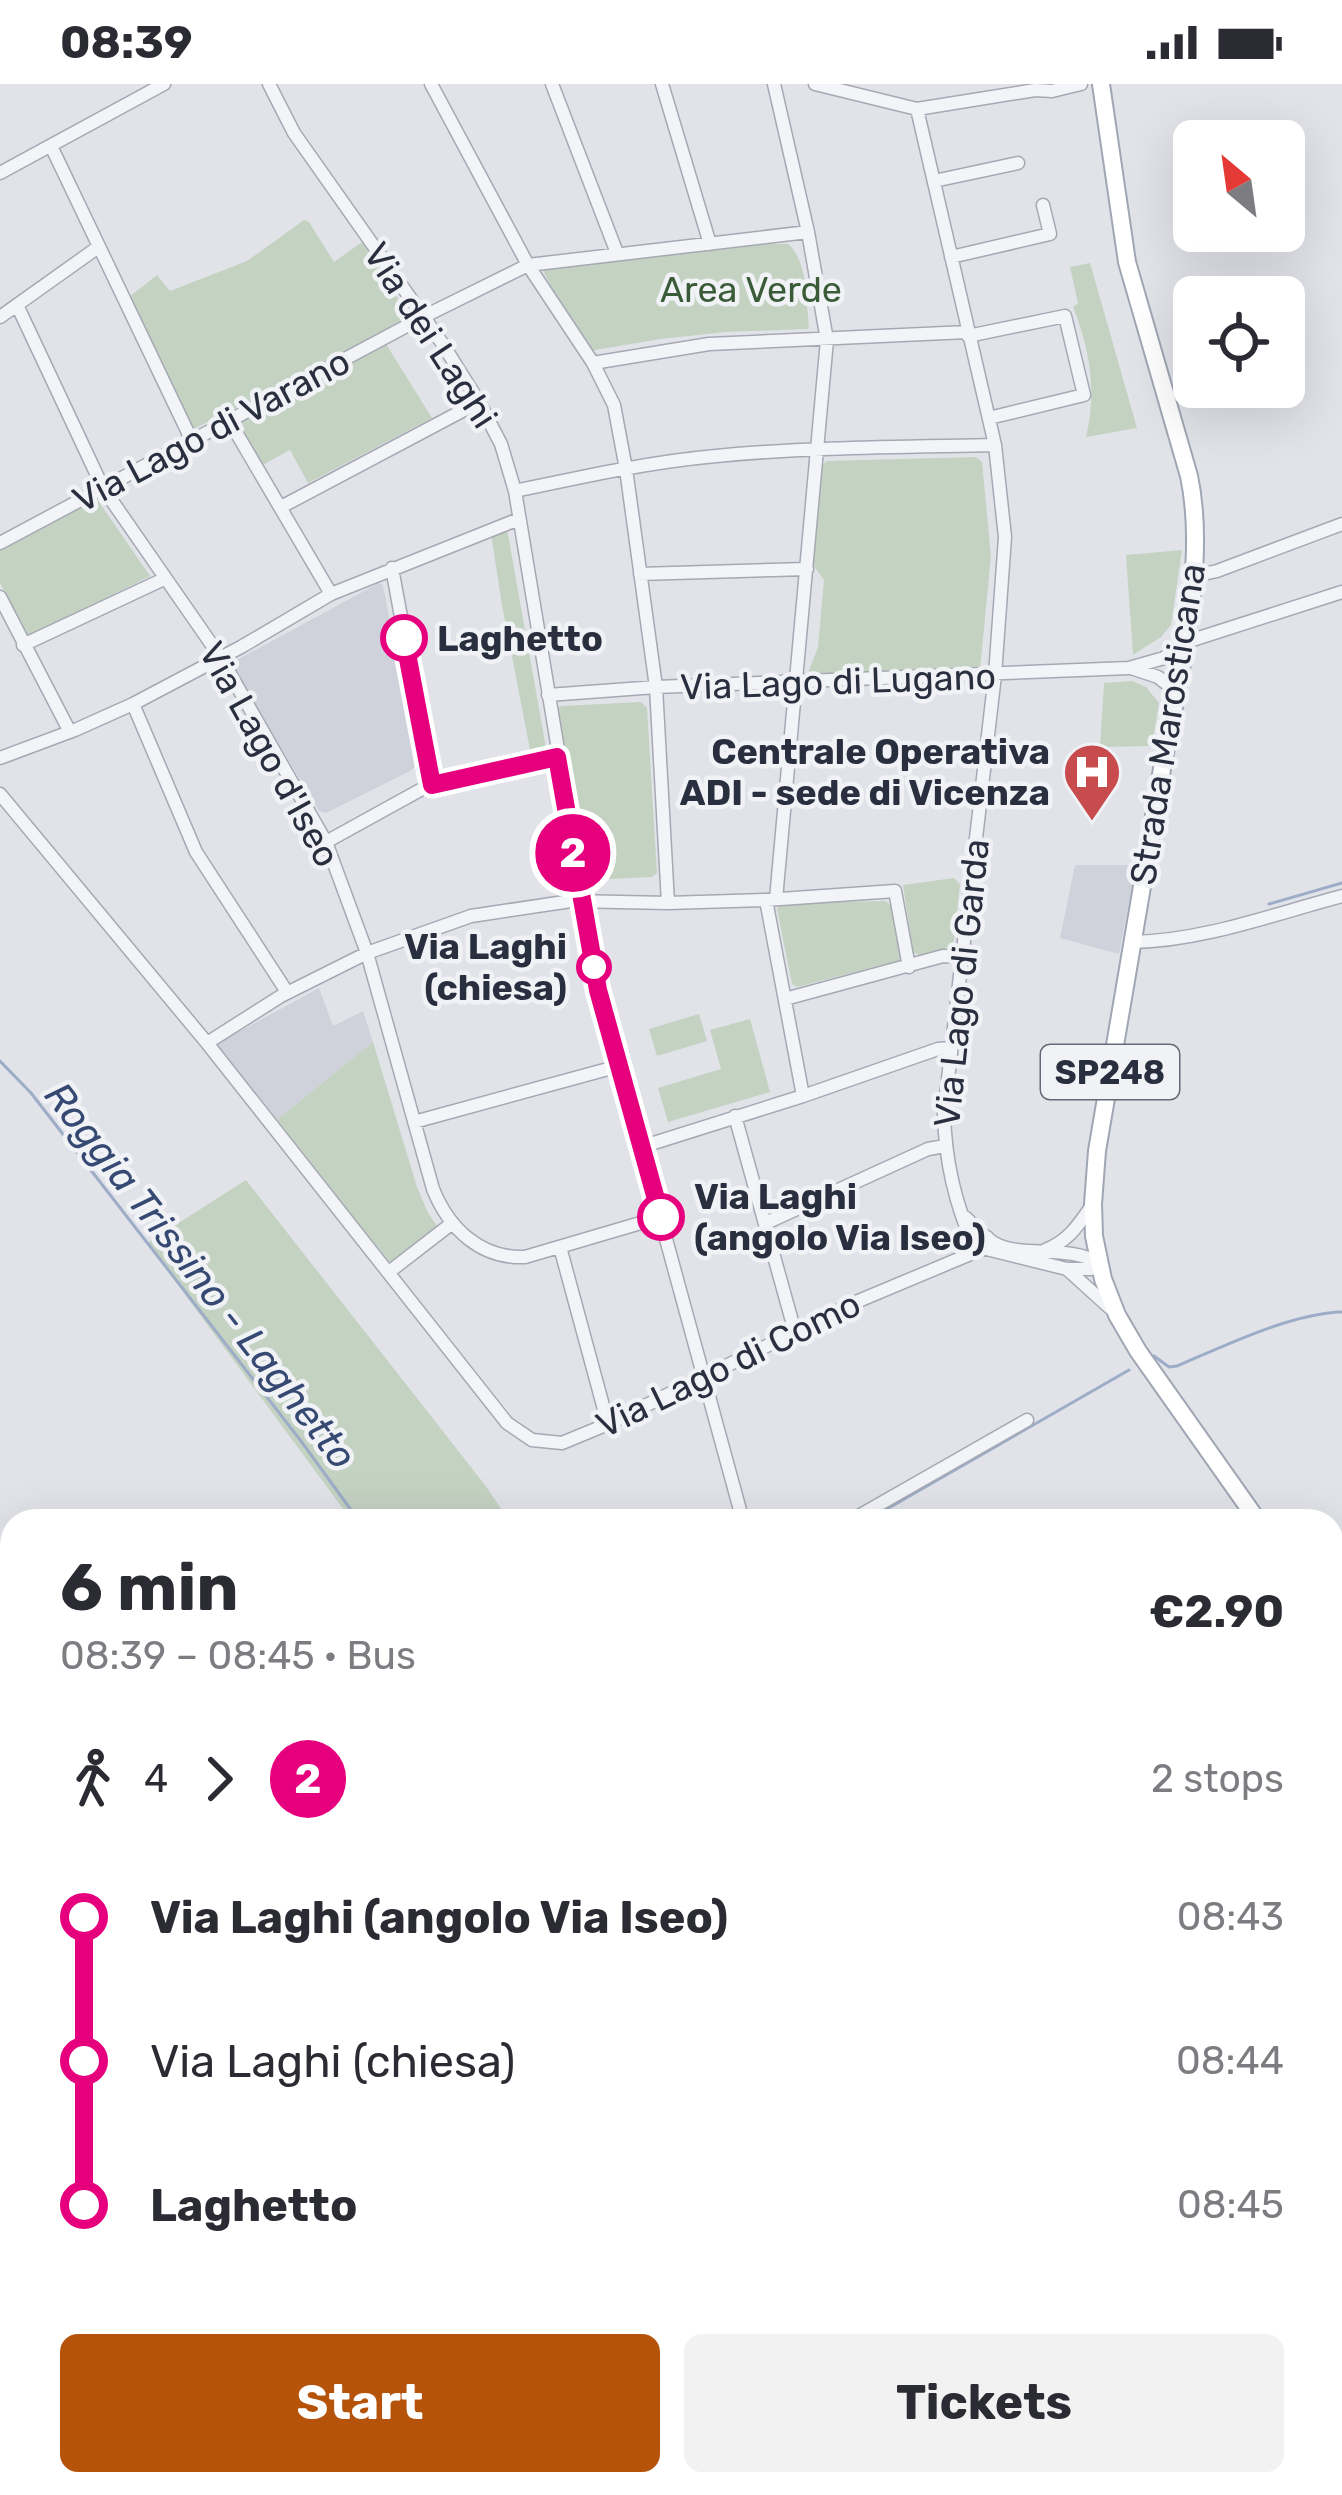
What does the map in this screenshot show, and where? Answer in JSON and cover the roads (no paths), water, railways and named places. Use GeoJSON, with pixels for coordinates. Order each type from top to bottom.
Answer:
{"type":"FeatureCollection","features":[{"type":"Feature","properties":{"kind":"main road","name":"Strada Marosticana"},"geometry":{"type":"LineString","coordinates":[[1101,84],[1126,262],[1194,499],[1194,576],[1097,1151],[1094,1236],[1117,1315],[1250,1509]]}},
{"type":"Feature","properties":{"kind":"street"},"geometry":{"type":"LineString","coordinates":[[0,173],[164,84]]}},
{"type":"Feature","properties":{"kind":"street","name":"Via dei Laghi"},"geometry":{"type":"LineString","coordinates":[[269,84],[294,133],[423,317],[501,444],[515,491],[598,990],[740,1509]]}},
{"type":"Feature","properties":{"kind":"street"},"geometry":{"type":"LineString","coordinates":[[431,84],[527,265],[593,362],[614,406],[656,688],[668,903]]}},
{"type":"Feature","properties":{"kind":"street"},"geometry":{"type":"LineString","coordinates":[[552,84],[617,253]]}},
{"type":"Feature","properties":{"kind":"street"},"geometry":{"type":"LineString","coordinates":[[662,84],[710,244]]}},
{"type":"Feature","properties":{"kind":"street"},"geometry":{"type":"LineString","coordinates":[[774,84],[827,340],[797,682],[771,900],[803,1096]]}},
{"type":"Feature","properties":{"kind":"street"},"geometry":{"type":"LineString","coordinates":[[815,84],[917,109],[1082,84]]}},
{"type":"Feature","properties":{"kind":"street","name":"Via Lago di Garda"},"geometry":{"type":"LineString","coordinates":[[917,109],[995,445],[1005,537],[995,675],[944,1113],[950,1174],[974,1246],[983,1243]]}},
{"type":"Feature","properties":{"kind":"street"},"geometry":{"type":"LineString","coordinates":[[51,146],[192,441]]}},
{"type":"Feature","properties":{"kind":"street"},"geometry":{"type":"LineString","coordinates":[[934,181],[1018,163]]}},
{"type":"Feature","properties":{"kind":"street"},"geometry":{"type":"LineString","coordinates":[[951,257],[1050,234],[1043,205]]}},
{"type":"Feature","properties":{"kind":"street","name":"Via Lago di Varano"},"geometry":{"type":"LineString","coordinates":[[0,543],[527,265],[808,232]]}},
{"type":"Feature","properties":{"kind":"street"},"geometry":{"type":"LineString","coordinates":[[0,317],[98,248]]}},
{"type":"Feature","properties":{"kind":"street","name":"Via Lago d'Iseo"},"geometry":{"type":"LineString","coordinates":[[17,305],[103,488],[221,658],[326,842],[367,953],[433,1189],[451,1224]]}},
{"type":"Feature","properties":{"kind":"street"},"geometry":{"type":"LineString","coordinates":[[593,362],[709,344],[968,334],[1065,316],[1084,395],[989,418]]}},
{"type":"Feature","properties":{"kind":"street"},"geometry":{"type":"LineString","coordinates":[[281,507],[479,402]]}},
{"type":"Feature","properties":{"kind":"street"},"geometry":{"type":"LineString","coordinates":[[230,422],[331,594]]}},
{"type":"Feature","properties":{"kind":"street"},"geometry":{"type":"LineString","coordinates":[[515,491],[713,456],[995,445]]}},
{"type":"Feature","properties":{"kind":"street"},"geometry":{"type":"LineString","coordinates":[[0,758],[133,704],[331,594],[519,519]]}},
{"type":"Feature","properties":{"kind":"street"},"geometry":{"type":"LineString","coordinates":[[1194,576],[1342,524]]}},
{"type":"Feature","properties":{"kind":"street"},"geometry":{"type":"LineString","coordinates":[[392,568],[427,787]]}},
{"type":"Feature","properties":{"kind":"street"},"geometry":{"type":"LineString","coordinates":[[640,574],[807,569]]}},
{"type":"Feature","properties":{"kind":"street"},"geometry":{"type":"LineString","coordinates":[[23,645],[164,579]]}},
{"type":"Feature","properties":{"kind":"street","name":"Via Lago di Lugano"},"geometry":{"type":"LineString","coordinates":[[548,694],[1130,668],[1164,658],[1184,644],[1342,592]]}},
{"type":"Feature","properties":{"kind":"street"},"geometry":{"type":"LineString","coordinates":[[0,597],[70,732]]}},
{"type":"Feature","properties":{"kind":"street","name":"Via Lago di Lugano"},"geometry":{"type":"LineString","coordinates":[[1130,668],[1158,676],[1177,691]]}},
{"type":"Feature","properties":{"kind":"street"},"geometry":{"type":"LineString","coordinates":[[133,704],[196,852],[287,992]]}},
{"type":"Feature","properties":{"kind":"street"},"geometry":{"type":"LineString","coordinates":[[326,842],[427,787],[557,757]]}},
{"type":"Feature","properties":{"kind":"street","name":"Via Lago di Como"},"geometry":{"type":"LineString","coordinates":[[0,794],[207,1043],[507,1423],[532,1440],[562,1443],[608,1424],[983,1243]]}},
{"type":"Feature","properties":{"kind":"street"},"geometry":{"type":"LineString","coordinates":[[207,1043],[287,992],[367,953],[472,916],[581,901],[771,900],[895,891],[909,967]]}},
{"type":"Feature","properties":{"kind":"street","name":"Strada Marosticana"},"geometry":{"type":"LineString","coordinates":[[1132,942],[1196,935],[1342,896]]}},
{"type":"Feature","properties":{"kind":"street"},"geometry":{"type":"LineString","coordinates":[[785,999],[943,956],[962,957]]}},
{"type":"Feature","properties":{"kind":"street"},"geometry":{"type":"LineString","coordinates":[[641,1147],[951,1048]]}},
{"type":"Feature","properties":{"kind":"street"},"geometry":{"type":"LineString","coordinates":[[415,1122],[619,1066]]}},
{"type":"Feature","properties":{"kind":"street"},"geometry":{"type":"LineString","coordinates":[[735,1116],[795,1332]]}},
{"type":"Feature","properties":{"kind":"street"},"geometry":{"type":"LineString","coordinates":[[766,1223],[928,1149],[945,1146]]}},
{"type":"Feature","properties":{"kind":"street"},"geometry":{"type":"LineString","coordinates":[[1044,1250],[1061,1244],[1093,1204]]}},
{"type":"Feature","properties":{"kind":"street"},"geometry":{"type":"LineString","coordinates":[[388,1273],[451,1224],[476,1245],[507,1258],[525,1257],[661,1217]]}},
{"type":"Feature","properties":{"kind":"street"},"geometry":{"type":"LineString","coordinates":[[983,1243],[1087,1256],[1099,1263],[1091,1269],[1067,1269],[983,1243]]}},
{"type":"Feature","properties":{"kind":"street"},"geometry":{"type":"LineString","coordinates":[[560,1247],[608,1424]]}},
{"type":"Feature","properties":{"kind":"street"},"geometry":{"type":"LineString","coordinates":[[1067,1269],[1117,1315]]}},
{"type":"Feature","properties":{"kind":"street"},"geometry":{"type":"LineString","coordinates":[[871,1509],[1027,1420]]}},
{"type":"Feature","properties":{"kind":"waterway"},"geometry":{"type":"LineString","coordinates":[[1269,904],[1342,883]]}},
{"type":"Feature","properties":{"kind":"waterway","name":"Roggia Trissino - Laghetto"},"geometry":{"type":"LineString","coordinates":[[0,1061],[31,1093],[350,1509]]}},
{"type":"Feature","properties":{"kind":"waterway"},"geometry":{"type":"LineString","coordinates":[[1154,1356],[1169,1367],[1177,1366],[1280,1324],[1342,1312]]}},
{"type":"Feature","properties":{"kind":"waterway"},"geometry":{"type":"LineString","coordinates":[[887,1509],[1129,1370]]}},
{"type":"Feature","properties":{"kind":"place","name":"Laghetto"},"geometry":{"type":"Point","coordinates":[404,638]}},
{"type":"Feature","properties":{"kind":"place","name":"Centrale Operativa ADI - sede di Vicenza"},"geometry":{"type":"Point","coordinates":[1092,823]}},
{"type":"Feature","properties":{"kind":"place","name":"Via Laghi (chiesa)"},"geometry":{"type":"Point","coordinates":[594,967]}},
{"type":"Feature","properties":{"kind":"place","name":"Via Laghi (angolo Via Iseo)"},"geometry":{"type":"Point","coordinates":[661,1217]}},
{"type":"Feature","properties":{"kind":"park label","name":"Area Verde"},"geometry":{"type":"Point","coordinates":[751,289]}}]}
